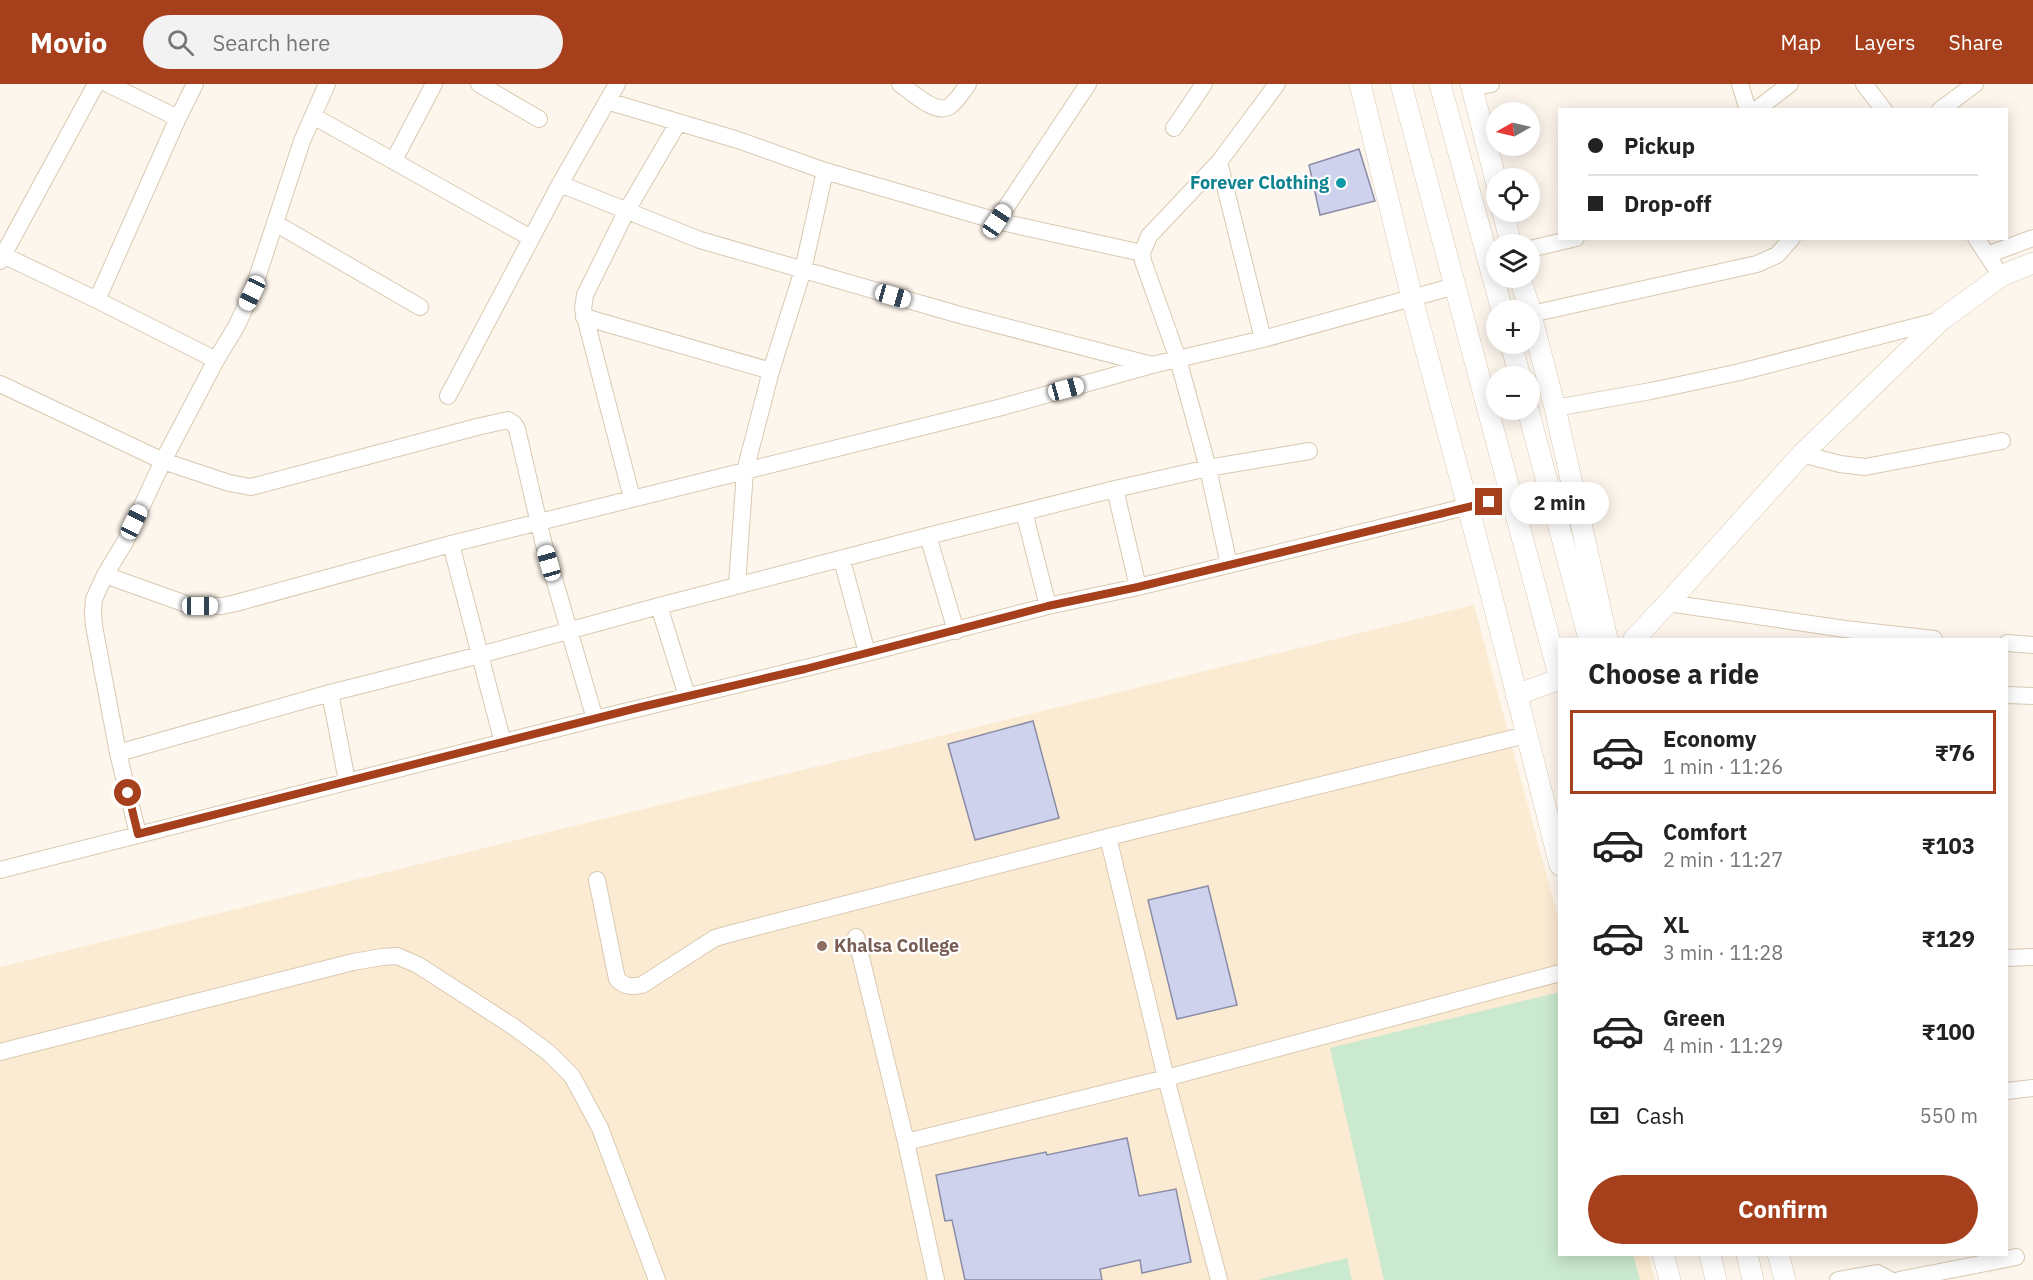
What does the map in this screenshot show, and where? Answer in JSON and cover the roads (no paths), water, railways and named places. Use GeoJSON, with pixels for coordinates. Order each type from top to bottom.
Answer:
{"type":"FeatureCollection","features":[{"type":"Feature","properties":{"kind":"main road"},"geometry":{"type":"LineString","coordinates":[[1360,84],[1412,298],[1558,857]]}},
{"type":"Feature","properties":{"kind":"main road"},"geometry":{"type":"LineString","coordinates":[[1401,84],[1558,672]]}},
{"type":"Feature","properties":{"kind":"main road"},"geometry":{"type":"LineString","coordinates":[[1440,84],[1499,300]]}},
{"type":"Feature","properties":{"kind":"main road"},"geometry":{"type":"LineString","coordinates":[[1478,85],[1494,168]]}},
{"type":"Feature","properties":{"kind":"main road"},"geometry":{"type":"LineString","coordinates":[[1635,638],[1802,454],[1941,320],[2001,276],[2033,262]]}},
{"type":"Feature","properties":{"kind":"main road"},"geometry":{"type":"LineString","coordinates":[[1540,350],[1607,638]]}},
{"type":"Feature","properties":{"kind":"main road"},"geometry":{"type":"LineString","coordinates":[[1531,420],[1589,638]]}},
{"type":"Feature","properties":{"kind":"main road"},"geometry":{"type":"LineString","coordinates":[[1516,695],[1558,680]]}},
{"type":"Feature","properties":{"kind":"main road"},"geometry":{"type":"LineString","coordinates":[[1664,1256],[1670,1280]]}},
{"type":"Feature","properties":{"kind":"main road"},"geometry":{"type":"LineString","coordinates":[[1710,1256],[1716,1280]]}},
{"type":"Feature","properties":{"kind":"main road"},"geometry":{"type":"LineString","coordinates":[[1747,1256],[1753,1280]]}},
{"type":"Feature","properties":{"kind":"main road"},"geometry":{"type":"LineString","coordinates":[[1779,1256],[1785,1280]]}},
{"type":"Feature","properties":{"kind":"street"},"geometry":{"type":"LineString","coordinates":[[96,84],[2,258],[97,300],[216,360]]}},
{"type":"Feature","properties":{"kind":"street"},"geometry":{"type":"LineString","coordinates":[[108,84],[178,118]]}},
{"type":"Feature","properties":{"kind":"street"},"geometry":{"type":"LineString","coordinates":[[97,300],[195,84]]}},
{"type":"Feature","properties":{"kind":"street"},"geometry":{"type":"LineString","coordinates":[[138,834],[118,753],[93,612],[94,599],[252,293],[302,141],[327,84]]}},
{"type":"Feature","properties":{"kind":"street"},"geometry":{"type":"LineString","coordinates":[[394,160],[434,84]]}},
{"type":"Feature","properties":{"kind":"street"},"geometry":{"type":"LineString","coordinates":[[479,84],[539,119]]}},
{"type":"Feature","properties":{"kind":"street"},"geometry":{"type":"LineString","coordinates":[[448,396],[560,184],[617,84]]}},
{"type":"Feature","properties":{"kind":"street"},"geometry":{"type":"LineString","coordinates":[[900,84],[933,107],[942,110],[950,107],[968,84]]}},
{"type":"Feature","properties":{"kind":"street"},"geometry":{"type":"LineString","coordinates":[[997,221],[1088,84]]}},
{"type":"Feature","properties":{"kind":"street"},"geometry":{"type":"LineString","coordinates":[[1174,128],[1204,84]]}},
{"type":"Feature","properties":{"kind":"street"},"geometry":{"type":"LineString","coordinates":[[1230,565],[1208,468],[1178,359],[1142,253],[1149,236],[1219,162],[1277,84]]}},
{"type":"Feature","properties":{"kind":"street"},"geometry":{"type":"LineString","coordinates":[[1740,84],[1748,108]]}},
{"type":"Feature","properties":{"kind":"street"},"geometry":{"type":"LineString","coordinates":[[1759,108],[1790,84]]}},
{"type":"Feature","properties":{"kind":"street"},"geometry":{"type":"LineString","coordinates":[[1864,84],[1882,108]]}},
{"type":"Feature","properties":{"kind":"street"},"geometry":{"type":"LineString","coordinates":[[1943,108],[1975,84]]}},
{"type":"Feature","properties":{"kind":"street"},"geometry":{"type":"LineString","coordinates":[[607,102],[738,140],[825,171],[997,221],[1142,253]]}},
{"type":"Feature","properties":{"kind":"street"},"geometry":{"type":"LineString","coordinates":[[313,116],[531,238]]}},
{"type":"Feature","properties":{"kind":"street"},"geometry":{"type":"LineString","coordinates":[[632,498],[583,309],[585,296],[626,212],[678,123]]}},
{"type":"Feature","properties":{"kind":"street"},"geometry":{"type":"LineString","coordinates":[[1219,162],[1263,339]]}},
{"type":"Feature","properties":{"kind":"street"},"geometry":{"type":"LineString","coordinates":[[737,585],[745,471],[771,371],[803,270],[825,171]]}},
{"type":"Feature","properties":{"kind":"street"},"geometry":{"type":"LineString","coordinates":[[560,184],[700,240],[960,315],[1152,365]]}},
{"type":"Feature","properties":{"kind":"street"},"geometry":{"type":"LineString","coordinates":[[275,223],[420,307]]}},
{"type":"Feature","properties":{"kind":"street"},"geometry":{"type":"LineString","coordinates":[[1987,255],[2033,238]]}},
{"type":"Feature","properties":{"kind":"street"},"geometry":{"type":"LineString","coordinates":[[1540,247],[1568,240]]}},
{"type":"Feature","properties":{"kind":"street"},"geometry":{"type":"LineString","coordinates":[[1540,310],[1757,264],[1777,255],[1790,240]]}},
{"type":"Feature","properties":{"kind":"street"},"geometry":{"type":"LineString","coordinates":[[1977,240],[2001,276]]}},
{"type":"Feature","properties":{"kind":"street"},"geometry":{"type":"LineString","coordinates":[[105,575],[189,605],[222,606],[451,544],[1002,406],[1152,365],[1263,339],[1455,286]]}},
{"type":"Feature","properties":{"kind":"street"},"geometry":{"type":"LineString","coordinates":[[584,317],[771,371]]}},
{"type":"Feature","properties":{"kind":"street"},"geometry":{"type":"LineString","coordinates":[[1555,408],[1652,391],[1740,372],[1941,320]]}},
{"type":"Feature","properties":{"kind":"street"},"geometry":{"type":"LineString","coordinates":[[0,384],[164,461],[229,483],[251,487],[508,420],[517,429],[538,522],[595,719]]}},
{"type":"Feature","properties":{"kind":"street"},"geometry":{"type":"LineString","coordinates":[[1802,454],[1840,464],[1865,467],[2002,441]]}},
{"type":"Feature","properties":{"kind":"street"},"geometry":{"type":"LineString","coordinates":[[118,753],[330,693],[928,536],[1208,468],[1309,451]]}},
{"type":"Feature","properties":{"kind":"street"},"geometry":{"type":"LineString","coordinates":[[1115,489],[1138,587]]}},
{"type":"Feature","properties":{"kind":"street"},"geometry":{"type":"LineString","coordinates":[[0,870],[1048,606],[1138,587],[1510,496]]}},
{"type":"Feature","properties":{"kind":"street"},"geometry":{"type":"LineString","coordinates":[[1024,512],[1048,606]]}},
{"type":"Feature","properties":{"kind":"street"},"geometry":{"type":"LineString","coordinates":[[928,536],[956,631]]}},
{"type":"Feature","properties":{"kind":"street"},"geometry":{"type":"LineString","coordinates":[[451,544],[503,743]]}},
{"type":"Feature","properties":{"kind":"street"},"geometry":{"type":"LineString","coordinates":[[842,560],[867,653]]}},
{"type":"Feature","properties":{"kind":"street"},"geometry":{"type":"LineString","coordinates":[[1668,603],[1844,634],[1914,638]]}},
{"type":"Feature","properties":{"kind":"street"},"geometry":{"type":"LineString","coordinates":[[658,606],[687,696]]}},
{"type":"Feature","properties":{"kind":"street"},"geometry":{"type":"LineString","coordinates":[[2008,643],[2033,645]]}},
{"type":"Feature","properties":{"kind":"street"},"geometry":{"type":"LineString","coordinates":[[330,693],[347,781]]}},
{"type":"Feature","properties":{"kind":"street"},"geometry":{"type":"LineString","coordinates":[[2008,695],[2033,696]]}},
{"type":"Feature","properties":{"kind":"street"},"geometry":{"type":"LineString","coordinates":[[597,880],[617,979],[628,987],[642,985],[716,938],[1108,837],[1526,735]]}},
{"type":"Feature","properties":{"kind":"street"},"geometry":{"type":"LineString","coordinates":[[1108,837],[1166,1078],[1219,1280]]}},
{"type":"Feature","properties":{"kind":"street"},"geometry":{"type":"LineString","coordinates":[[856,937],[906,1142],[936,1280]]}},
{"type":"Feature","properties":{"kind":"street"},"geometry":{"type":"LineString","coordinates":[[0,1052],[353,962],[397,956],[417,965],[514,1027],[549,1053],[572,1077],[600,1128],[657,1280]]}},
{"type":"Feature","properties":{"kind":"street"},"geometry":{"type":"LineString","coordinates":[[2008,958],[2033,957]]}},
{"type":"Feature","properties":{"kind":"street"},"geometry":{"type":"LineString","coordinates":[[906,1142],[1166,1078],[1558,974]]}},
{"type":"Feature","properties":{"kind":"street"},"geometry":{"type":"LineString","coordinates":[[2008,1091],[2033,1088]]}},
{"type":"Feature","properties":{"kind":"street"},"geometry":{"type":"LineString","coordinates":[[1899,1280],[2016,1257]]}},
{"type":"Feature","properties":{"kind":"street"},"geometry":{"type":"LineString","coordinates":[[1838,1280],[1877,1273],[1890,1280]]}},
{"type":"Feature","properties":{"kind":"place","name":"Forever Clothing"},"geometry":{"type":"Point","coordinates":[1341,183]}},
{"type":"Feature","properties":{"kind":"place","name":"Khalsa College"},"geometry":{"type":"Point","coordinates":[822,946]}}]}
